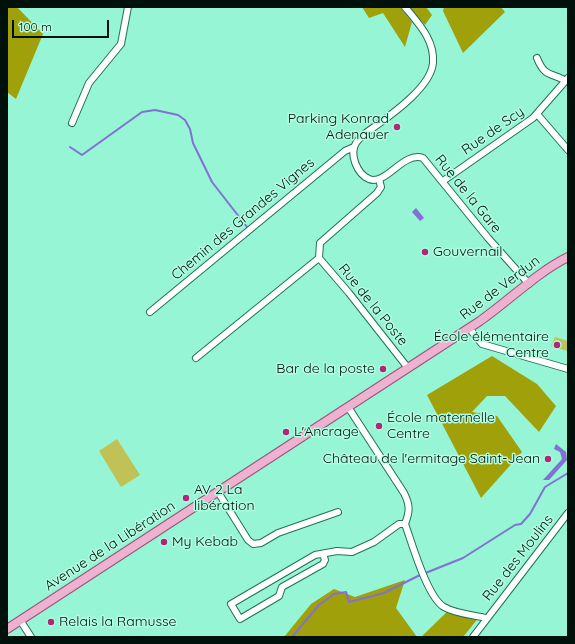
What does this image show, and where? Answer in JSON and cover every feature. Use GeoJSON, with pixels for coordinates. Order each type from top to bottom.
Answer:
{"type":"FeatureCollection","features":[{"type":"Feature","properties":{"kind":"main road","name":"Rue de Verdun"},"geometry":{"type":"LineString","coordinates":[[408,368],[469,328],[529,284],[547,268],[568,257]]}},
{"type":"Feature","properties":{"kind":"main road","name":"Avenue de la Libération"},"geometry":{"type":"LineString","coordinates":[[7,629],[408,368]]}},
{"type":"Feature","properties":{"kind":"street"},"geometry":{"type":"LineString","coordinates":[[72,123],[89,83],[121,44],[127,7]]}},
{"type":"Feature","properties":{"kind":"street","name":"Chemin des Grandes Vignes"},"geometry":{"type":"LineString","coordinates":[[150,312],[345,151],[354,147],[361,138],[400,107],[425,82],[431,73],[433,62],[432,53],[426,33],[405,7]]}},
{"type":"Feature","properties":{"kind":"street"},"geometry":{"type":"LineString","coordinates":[[537,58],[541,67],[550,75],[567,79],[537,114]]}},
{"type":"Feature","properties":{"kind":"street","name":"Rue de Scy"},"geometry":{"type":"LineString","coordinates":[[443,181],[537,114],[568,150]]}},
{"type":"Feature","properties":{"kind":"street"},"geometry":{"type":"LineString","coordinates":[[196,358],[319,258],[320,243],[377,193],[380,187],[379,179],[370,180],[363,175],[354,159],[354,147]]}},
{"type":"Feature","properties":{"kind":"street","name":"Rue de la Gare"},"geometry":{"type":"LineString","coordinates":[[379,179],[410,158],[419,156],[427,161],[475,224],[529,284]]}},
{"type":"Feature","properties":{"kind":"street","name":"Rue de la Poste"},"geometry":{"type":"LineString","coordinates":[[319,258],[349,293],[408,368]]}},
{"type":"Feature","properties":{"kind":"street"},"geometry":{"type":"LineString","coordinates":[[469,328],[482,344],[568,369]]}},
{"type":"Feature","properties":{"kind":"street"},"geometry":{"type":"LineString","coordinates":[[348,407],[404,494],[410,511],[405,524],[425,578],[438,602],[444,607],[452,610],[486,618]]}},
{"type":"Feature","properties":{"kind":"street"},"geometry":{"type":"LineString","coordinates":[[218,492],[248,540],[254,544],[260,543],[278,533],[338,512]]}},
{"type":"Feature","properties":{"kind":"street","name":"Rue des Moulins"},"geometry":{"type":"LineString","coordinates":[[473,637],[486,618],[568,513]]}},
{"type":"Feature","properties":{"kind":"street"},"geometry":{"type":"LineString","coordinates":[[323,554],[325,560],[323,564],[282,587],[279,596],[240,618],[231,604],[315,555],[337,551],[352,552],[374,542],[399,524],[405,524]]}},
{"type":"Feature","properties":{"kind":"street"},"geometry":{"type":"LineString","coordinates":[[20,620],[31,637]]}},
{"type":"Feature","properties":{"kind":"shaded area"},"geometry":{"type":"Polygon","coordinates":[[[7,7],[17,7],[43,34],[16,99],[7,92],[7,7]]]}},
{"type":"Feature","properties":{"kind":"shaded area"},"geometry":{"type":"Polygon","coordinates":[[[362,7],[400,7],[412,22],[405,47],[383,13],[369,18],[362,7]]]}},
{"type":"Feature","properties":{"kind":"shaded area"},"geometry":{"type":"Polygon","coordinates":[[[409,7],[426,7],[432,15],[425,25],[409,7]]]}},
{"type":"Feature","properties":{"kind":"shaded area"},"geometry":{"type":"Polygon","coordinates":[[[444,7],[501,7],[505,12],[463,53],[443,11],[444,7]]]}},
{"type":"Feature","properties":{"kind":"shaded area"},"geometry":{"type":"Polygon","coordinates":[[[416,208],[424,218],[420,221],[412,212],[416,208]]]}},
{"type":"Feature","properties":{"kind":"shaded area"},"geometry":{"type":"Polygon","coordinates":[[[555,337],[568,341],[567,351],[551,346],[555,337]]]}},
{"type":"Feature","properties":{"kind":"shaded area"},"geometry":{"type":"Polygon","coordinates":[[[492,356],[537,384],[556,406],[539,432],[505,396],[487,396],[472,412],[497,416],[522,452],[481,498],[427,395],[492,356]]]}},
{"type":"Feature","properties":{"kind":"shaded area"},"geometry":{"type":"Polygon","coordinates":[[[117,439],[140,475],[121,487],[99,451],[117,439]]]}},
{"type":"Feature","properties":{"kind":"shaded area"},"geometry":{"type":"Polygon","coordinates":[[[556,444],[566,452],[567,460],[549,480],[543,480],[562,459],[560,452],[554,449],[556,444]]]}},
{"type":"Feature","properties":{"kind":"shaded area"},"geometry":{"type":"Polygon","coordinates":[[[405,580],[396,608],[417,637],[284,637],[311,604],[334,589],[355,597],[405,580]]]}},
{"type":"Feature","properties":{"kind":"shaded area"},"geometry":{"type":"Polygon","coordinates":[[[449,610],[480,616],[463,637],[421,637],[449,610]]]}},
{"type":"Feature","properties":{"kind":"waterway"},"geometry":{"type":"LineString","coordinates":[[70,147],[82,155],[142,112],[155,110],[178,115],[185,120],[190,129],[193,143],[212,182],[247,227]]}},
{"type":"Feature","properties":{"kind":"waterway"},"geometry":{"type":"LineString","coordinates":[[292,637],[319,605],[334,594],[346,592],[349,602],[384,593],[418,576],[463,558],[515,525],[521,524],[530,514],[545,487],[568,473]]}},
{"type":"Feature","properties":{"kind":"place","name":"Parking Konrad Adenauer"},"geometry":{"type":"Point","coordinates":[397,127]}},
{"type":"Feature","properties":{"kind":"place","name":"Gouvernail"},"geometry":{"type":"Point","coordinates":[425,252]}},
{"type":"Feature","properties":{"kind":"place","name":"École élémentaire Centre"},"geometry":{"type":"Point","coordinates":[557,345]}},
{"type":"Feature","properties":{"kind":"place","name":"Bar de la poste"},"geometry":{"type":"Point","coordinates":[383,369]}},
{"type":"Feature","properties":{"kind":"place","name":"École maternelle Centre"},"geometry":{"type":"Point","coordinates":[379,426]}},
{"type":"Feature","properties":{"kind":"place","name":"L'Ancrage"},"geometry":{"type":"Point","coordinates":[286,432]}},
{"type":"Feature","properties":{"kind":"place","name":"Château de l'ermitage Saint-Jean"},"geometry":{"type":"Point","coordinates":[548,459]}},
{"type":"Feature","properties":{"kind":"place","name":"AV 2 La libération"},"geometry":{"type":"Point","coordinates":[186,498]}},
{"type":"Feature","properties":{"kind":"place","name":"My Kebab"},"geometry":{"type":"Point","coordinates":[164,542]}},
{"type":"Feature","properties":{"kind":"place","name":"Relais la Ramusse"},"geometry":{"type":"Point","coordinates":[51,622]}}]}
